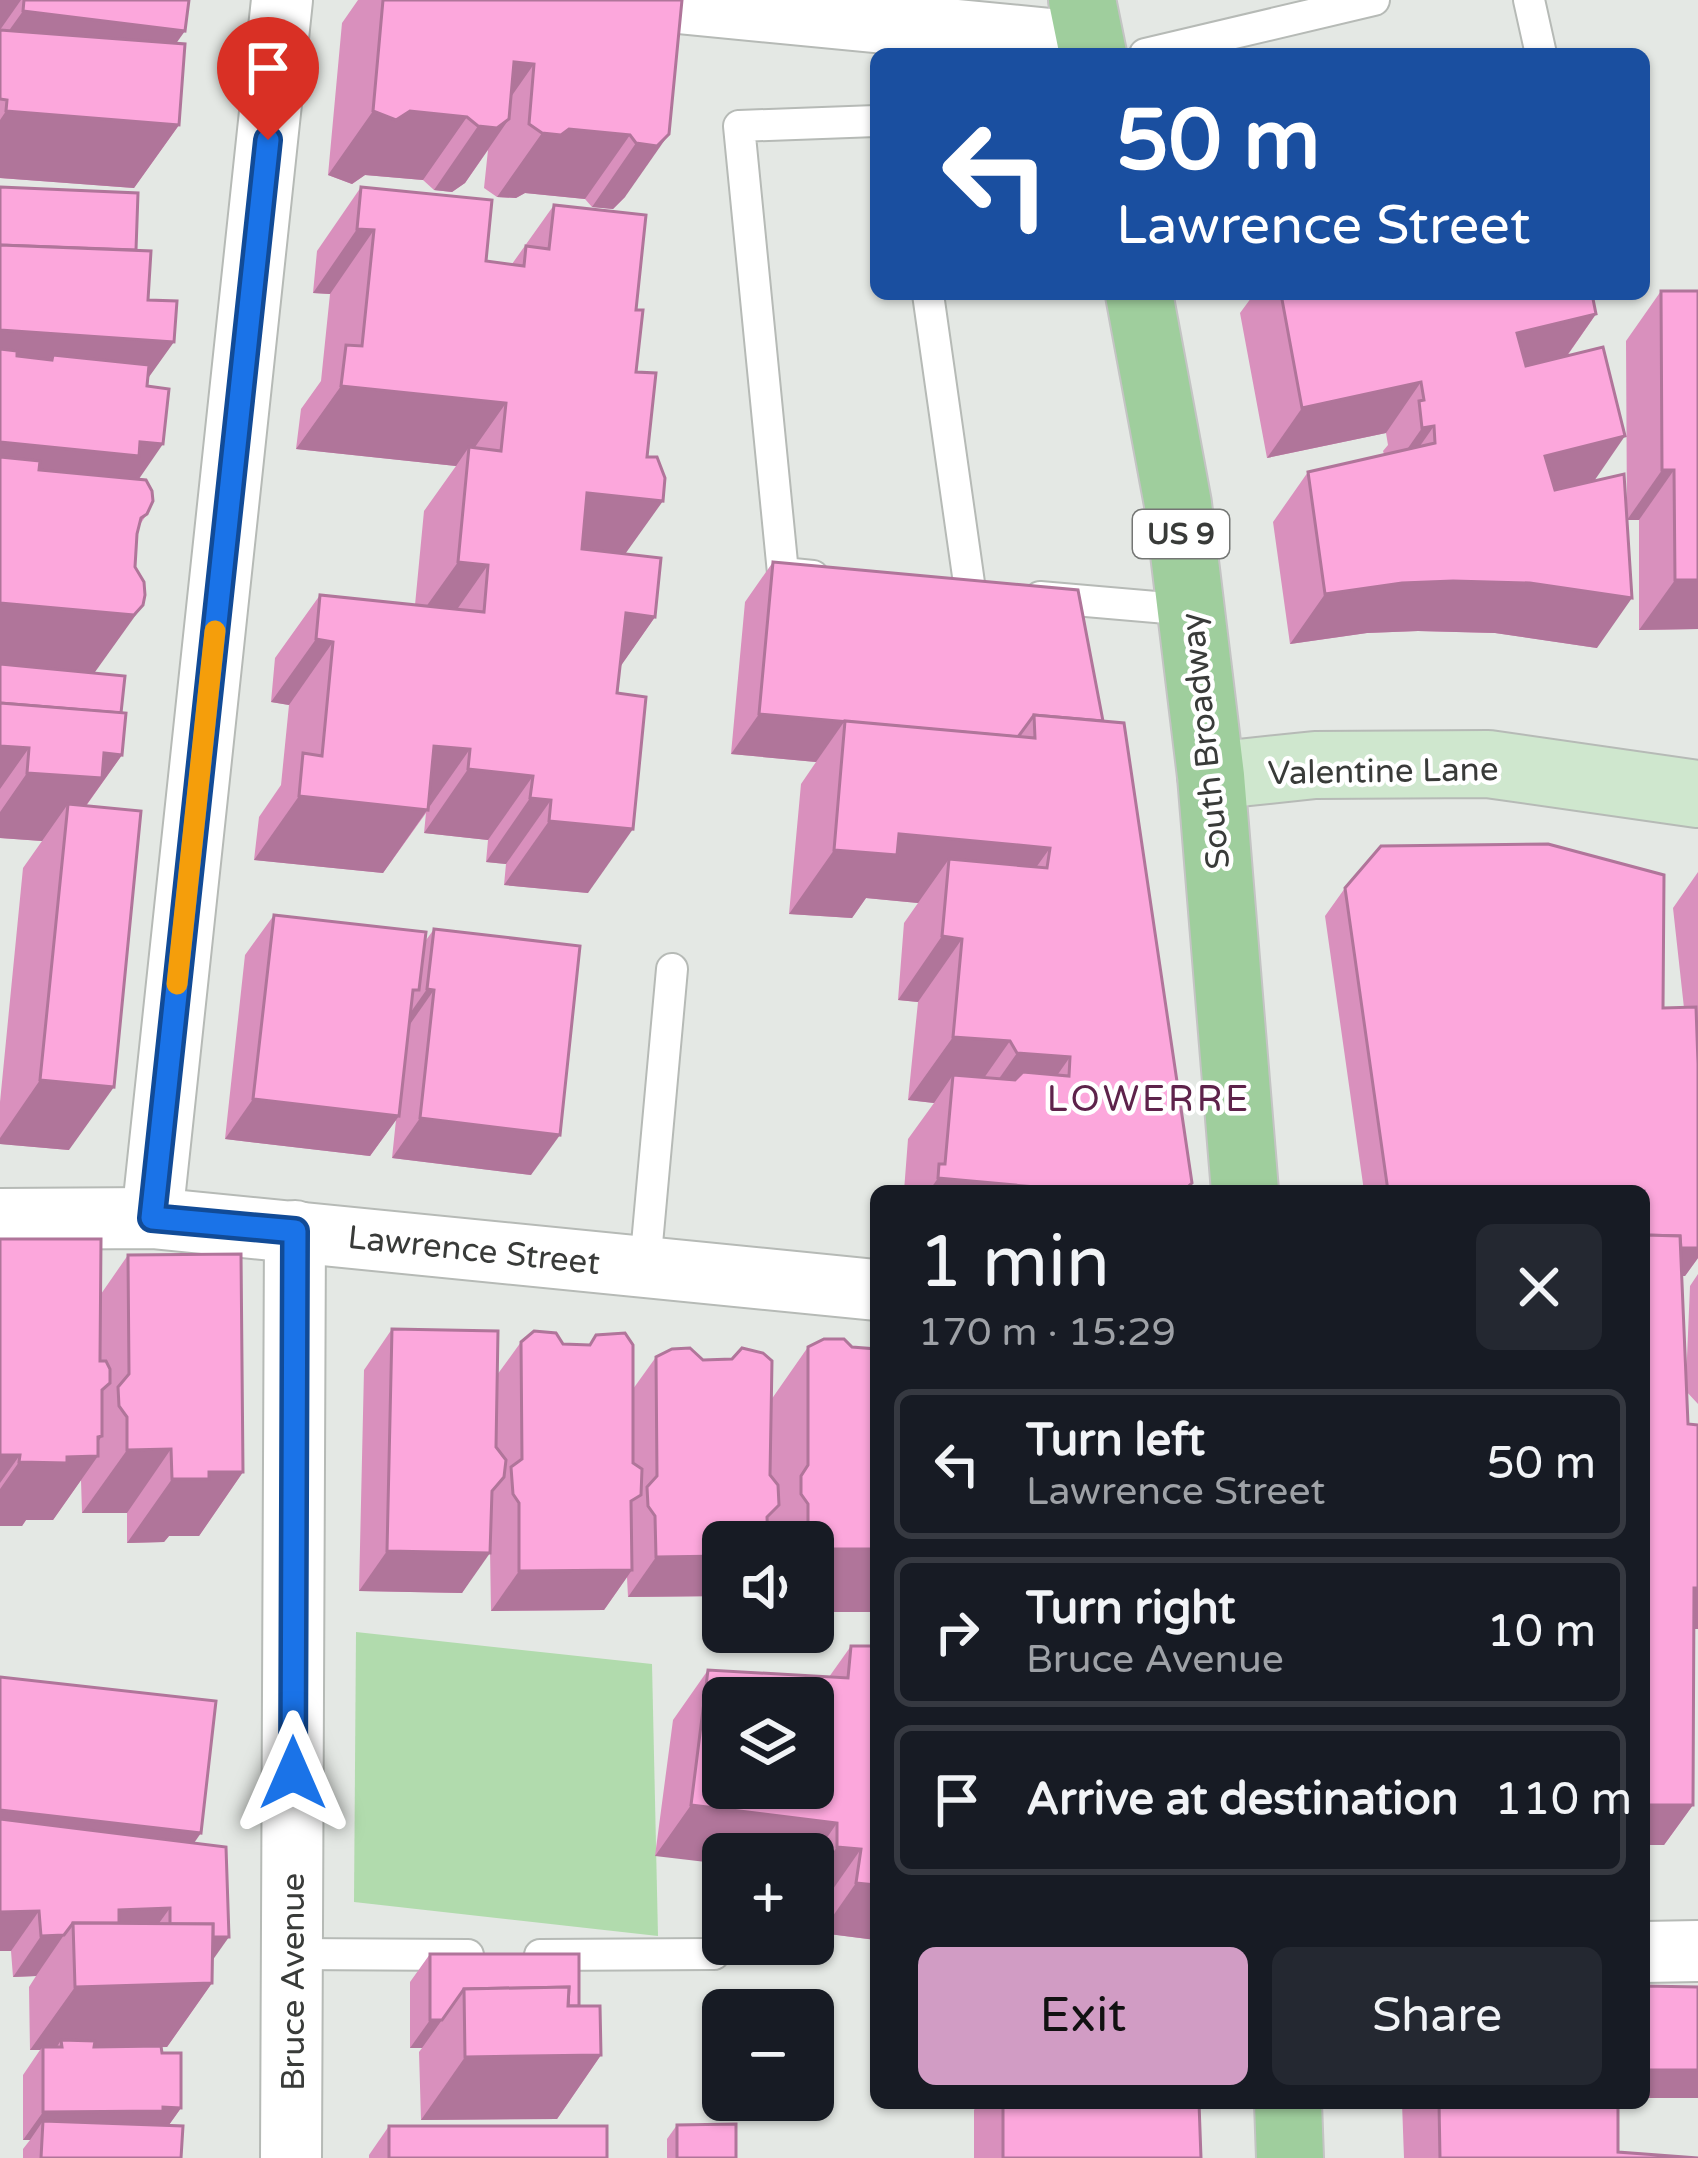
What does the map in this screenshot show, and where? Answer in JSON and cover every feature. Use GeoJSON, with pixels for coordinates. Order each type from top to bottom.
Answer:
{"type":"FeatureCollection","features":[{"type":"Feature","properties":{"kind":"main road","name":"South Broadway"},"geometry":{"type":"LineString","coordinates":[[1140,300],[1178,504],[1211,776],[1245,1185]]}},
{"type":"Feature","properties":{"kind":"main road"},"geometry":{"type":"LineString","coordinates":[[1288,2109],[1290,2158]]}},
{"type":"Feature","properties":{"kind":"street"},"geometry":{"type":"LineString","coordinates":[[152,1218],[283,0]]}},
{"type":"Feature","properties":{"kind":"street"},"geometry":{"type":"LineString","coordinates":[[647,0],[1103,38]]}},
{"type":"Feature","properties":{"kind":"street","name":"Valentine Lane"},"geometry":{"type":"LineString","coordinates":[[1211,776],[1315,766],[1488,764],[1698,794]]}},
{"type":"Feature","properties":{"kind":"street","name":"Lawrence Street"},"geometry":{"type":"LineString","coordinates":[[0,1219],[152,1218],[870,1289]]}},
{"type":"Feature","properties":{"kind":"street","name":"Bruce Avenue"},"geometry":{"type":"LineString","coordinates":[[292,2158],[295,1231]]}},
{"type":"Feature","properties":{"kind":"street"},"geometry":{"type":"LineString","coordinates":[[1650,1952],[1698,1951]]}},
{"type":"Feature","properties":{"kind":"lane"},"geometry":{"type":"LineString","coordinates":[[1103,38],[1374,0]]}},
{"type":"Feature","properties":{"kind":"lane"},"geometry":{"type":"LineString","coordinates":[[1529,0],[1540,48]]}},
{"type":"Feature","properties":{"kind":"lane"},"geometry":{"type":"LineString","coordinates":[[853,580],[783,574],[739,126],[870,121]]}},
{"type":"Feature","properties":{"kind":"lane"},"geometry":{"type":"LineString","coordinates":[[929,300],[981,591],[1190,610]]}},
{"type":"Feature","properties":{"kind":"lane"},"geometry":{"type":"LineString","coordinates":[[645,1266],[672,968]]}},
{"type":"Feature","properties":{"kind":"lane"},"geometry":{"type":"LineString","coordinates":[[292,1954],[702,1954]]}},
{"type":"Feature","properties":{"kind":"green space"},"geometry":{"type":"Polygon","coordinates":[[[356,1632],[652,1664],[658,1936],[354,1902],[356,1632]]]}},
{"type":"Feature","properties":{"kind":"building"},"geometry":{"type":"Polygon","coordinates":[[[24,0],[189,0],[185,31],[23,11],[24,0]]]}},
{"type":"Feature","properties":{"kind":"building"},"geometry":{"type":"Polygon","coordinates":[[[383,0],[682,0],[669,134],[657,146],[636,143],[630,135],[569,129],[561,135],[542,133],[529,124],[534,64],[514,62],[509,119],[497,128],[478,126],[467,117],[410,111],[396,120],[373,111],[383,0]]]}},
{"type":"Feature","properties":{"kind":"building"},"geometry":{"type":"Polygon","coordinates":[[[0,30],[185,44],[179,125],[6,111],[7,100],[0,99],[0,30]]]}},
{"type":"Feature","properties":{"kind":"building"},"geometry":{"type":"Polygon","coordinates":[[[0,187],[138,193],[136,250],[0,245],[0,187]]]}},
{"type":"Feature","properties":{"kind":"building"},"geometry":{"type":"Polygon","coordinates":[[[361,187],[492,200],[486,261],[524,266],[526,246],[549,249],[554,205],[646,215],[636,310],[643,310],[636,372],[656,373],[647,457],[657,457],[665,478],[663,501],[587,493],[582,549],[661,558],[655,617],[626,613],[617,693],[646,697],[633,829],[549,821],[551,800],[530,798],[533,776],[468,769],[470,749],[434,746],[428,810],[299,796],[303,753],[322,756],[333,642],[316,639],[320,595],[484,612],[488,565],[458,562],[469,447],[501,451],[506,403],[341,386],[346,345],[362,346],[374,230],[357,229],[361,187]]]}},
{"type":"Feature","properties":{"kind":"building"},"geometry":{"type":"Polygon","coordinates":[[[0,245],[151,251],[148,300],[177,301],[174,342],[0,330],[0,245]]]}},
{"type":"Feature","properties":{"kind":"building"},"geometry":{"type":"Polygon","coordinates":[[[1661,291],[1698,291],[1698,580],[1675,580],[1674,470],[1662,470],[1661,291]]]}},
{"type":"Feature","properties":{"kind":"building"},"geometry":{"type":"Polygon","coordinates":[[[1282,300],[1593,300],[1596,314],[1517,333],[1526,366],[1603,347],[1625,436],[1545,456],[1555,490],[1624,474],[1632,598],[1530,583],[1453,581],[1325,594],[1308,472],[1435,443],[1434,426],[1422,428],[1421,382],[1302,408],[1282,300]]]}},
{"type":"Feature","properties":{"kind":"building"},"geometry":{"type":"Polygon","coordinates":[[[0,349],[52,360],[53,355],[149,365],[147,386],[169,389],[163,444],[140,442],[139,456],[0,442],[0,349]]]}},
{"type":"Feature","properties":{"kind":"building"},"geometry":{"type":"Polygon","coordinates":[[[0,457],[40,461],[39,470],[146,480],[153,501],[141,518],[135,567],[145,595],[134,615],[0,603],[0,457]]]}},
{"type":"Feature","properties":{"kind":"building"},"geometry":{"type":"Polygon","coordinates":[[[773,562],[1078,590],[1103,721],[1034,715],[1018,737],[759,714],[773,562]]]}},
{"type":"Feature","properties":{"kind":"building"},"geometry":{"type":"Polygon","coordinates":[[[0,664],[125,676],[121,713],[0,703],[0,664]]]}},
{"type":"Feature","properties":{"kind":"building"},"geometry":{"type":"Polygon","coordinates":[[[0,703],[126,713],[122,755],[104,753],[102,778],[27,773],[29,748],[0,746],[0,703]]]}},
{"type":"Feature","properties":{"kind":"building"},"geometry":{"type":"Polygon","coordinates":[[[1034,715],[1124,723],[1190,1185],[1014,1185],[938,1178],[939,1164],[945,1164],[953,1075],[1015,1080],[1023,1072],[1069,1076],[1070,1057],[1017,1053],[1010,1041],[953,1037],[962,939],[942,936],[949,859],[1047,868],[1050,848],[899,834],[897,855],[834,850],[845,721],[1035,738],[1034,715]]]}},
{"type":"Feature","properties":{"kind":"building"},"geometry":{"type":"Polygon","coordinates":[[[68,804],[141,811],[114,1087],[40,1080],[68,804]]]}},
{"type":"Feature","properties":{"kind":"building"},"geometry":{"type":"Polygon","coordinates":[[[1548,844],[1664,875],[1663,1008],[1696,1007],[1698,1248],[1681,1248],[1680,1236],[1650,1235],[1650,1185],[1387,1185],[1345,888],[1381,846],[1548,844]]]}},
{"type":"Feature","properties":{"kind":"building"},"geometry":{"type":"Polygon","coordinates":[[[274,915],[426,932],[419,990],[413,990],[399,1116],[253,1099],[274,915]]]}},
{"type":"Feature","properties":{"kind":"building"},"geometry":{"type":"Polygon","coordinates":[[[434,929],[580,946],[560,1135],[420,1118],[434,990],[427,989],[434,929]]]}},
{"type":"Feature","properties":{"kind":"building"},"geometry":{"type":"Polygon","coordinates":[[[1650,1235],[1680,1236],[1688,1424],[1698,1425],[1693,1805],[1650,1805],[1650,1235]]]}},
{"type":"Feature","properties":{"kind":"building"},"geometry":{"type":"Polygon","coordinates":[[[0,1239],[101,1239],[100,1361],[106,1361],[110,1369],[110,1383],[102,1390],[98,1456],[67,1457],[67,1463],[19,1462],[20,1455],[0,1455],[0,1239]]]}},
{"type":"Feature","properties":{"kind":"building"},"geometry":{"type":"Polygon","coordinates":[[[241,1254],[243,1472],[209,1472],[209,1479],[172,1479],[171,1449],[127,1450],[127,1417],[119,1406],[118,1387],[129,1374],[128,1255],[241,1254]]]}},
{"type":"Feature","properties":{"kind":"building"},"geometry":{"type":"Polygon","coordinates":[[[392,1329],[498,1331],[496,1447],[506,1460],[504,1477],[492,1491],[490,1553],[387,1551],[392,1329]]]}},
{"type":"Feature","properties":{"kind":"building"},"geometry":{"type":"Polygon","coordinates":[[[534,1331],[556,1333],[563,1344],[590,1345],[596,1335],[625,1333],[633,1345],[633,1463],[642,1469],[641,1495],[631,1501],[632,1570],[519,1571],[519,1503],[513,1494],[511,1467],[522,1459],[521,1342],[534,1331]]]}},
{"type":"Feature","properties":{"kind":"building"},"geometry":{"type":"Polygon","coordinates":[[[824,1339],[844,1339],[852,1347],[870,1348],[870,1549],[834,1549],[834,1521],[808,1521],[801,1476],[808,1465],[808,1347],[824,1339]]]}},
{"type":"Feature","properties":{"kind":"building"},"geometry":{"type":"Polygon","coordinates":[[[690,1348],[703,1360],[732,1359],[742,1348],[763,1353],[772,1361],[770,1475],[778,1485],[779,1505],[767,1521],[702,1521],[702,1556],[656,1557],[655,1516],[648,1506],[647,1487],[657,1476],[656,1357],[672,1349],[690,1348]]]}},
{"type":"Feature","properties":{"kind":"building"},"geometry":{"type":"Polygon","coordinates":[[[851,1646],[870,1646],[870,1884],[856,1883],[861,1849],[837,1847],[837,1823],[723,1809],[834,1809],[834,1677],[848,1678],[851,1646]]]}},
{"type":"Feature","properties":{"kind":"building"},"geometry":{"type":"Polygon","coordinates":[[[708,1670],[830,1677],[707,1677],[708,1670]]]}},
{"type":"Feature","properties":{"kind":"building"},"geometry":{"type":"Polygon","coordinates":[[[0,1677],[216,1701],[201,1833],[0,1810],[0,1677]]]}},
{"type":"Feature","properties":{"kind":"building"},"geometry":{"type":"Polygon","coordinates":[[[702,1718],[702,1806],[691,1805],[702,1718]]]}},
{"type":"Feature","properties":{"kind":"building"},"geometry":{"type":"Polygon","coordinates":[[[0,1819],[226,1847],[229,1937],[213,1937],[213,1924],[170,1924],[170,1908],[119,1910],[119,1923],[73,1923],[64,1935],[41,1936],[39,1911],[0,1912],[0,1819]]]}},
{"type":"Feature","properties":{"kind":"building"},"geometry":{"type":"Polygon","coordinates":[[[73,1923],[213,1924],[212,1983],[75,1987],[73,1923]]]}},
{"type":"Feature","properties":{"kind":"building"},"geometry":{"type":"Polygon","coordinates":[[[430,1954],[579,1954],[579,2006],[568,2006],[569,1987],[464,1989],[442,2020],[430,2020],[430,1954]]]}},
{"type":"Feature","properties":{"kind":"building"},"geometry":{"type":"Polygon","coordinates":[[[1650,1986],[1698,1987],[1698,2070],[1650,2070],[1650,1986]]]}},
{"type":"Feature","properties":{"kind":"building"},"geometry":{"type":"Polygon","coordinates":[[[569,1987],[568,2006],[600,2006],[601,2055],[465,2057],[464,1989],[569,1987]]]}},
{"type":"Feature","properties":{"kind":"building"},"geometry":{"type":"Polygon","coordinates":[[[61,2040],[95,2041],[94,2047],[161,2046],[162,2053],[181,2053],[181,2108],[43,2112],[43,2047],[62,2047],[61,2040]]]}},
{"type":"Feature","properties":{"kind":"building"},"geometry":{"type":"Polygon","coordinates":[[[1003,2109],[1199,2109],[1201,2158],[1003,2158],[1003,2109]]]}},
{"type":"Feature","properties":{"kind":"building"},"geometry":{"type":"Polygon","coordinates":[[[1439,2109],[1618,2109],[1618,2152],[1698,2158],[1440,2158],[1439,2109]]]}},
{"type":"Feature","properties":{"kind":"building"},"geometry":{"type":"Polygon","coordinates":[[[43,2121],[183,2126],[181,2158],[41,2158],[43,2121]]]}},
{"type":"Feature","properties":{"kind":"building"},"geometry":{"type":"Polygon","coordinates":[[[736,2124],[736,2158],[677,2158],[677,2125],[736,2124]]]}},
{"type":"Feature","properties":{"kind":"building"},"geometry":{"type":"Polygon","coordinates":[[[389,2126],[607,2126],[607,2158],[389,2158],[389,2126]]]}},
{"type":"Feature","properties":{"kind":"slow traffic"},"geometry":{"type":"LineString","coordinates":[[177,984],[215,631]]}},
{"type":"Feature","properties":{"kind":"district","name":"LOWERRE"},"geometry":{"type":"Point","coordinates":[1149,1098]}},
{"type":"Feature","properties":{"kind":"route"},"geometry":{"type":"LineString","coordinates":[[268,140],[152,1218],[295,1231],[293,1773]]}}]}
